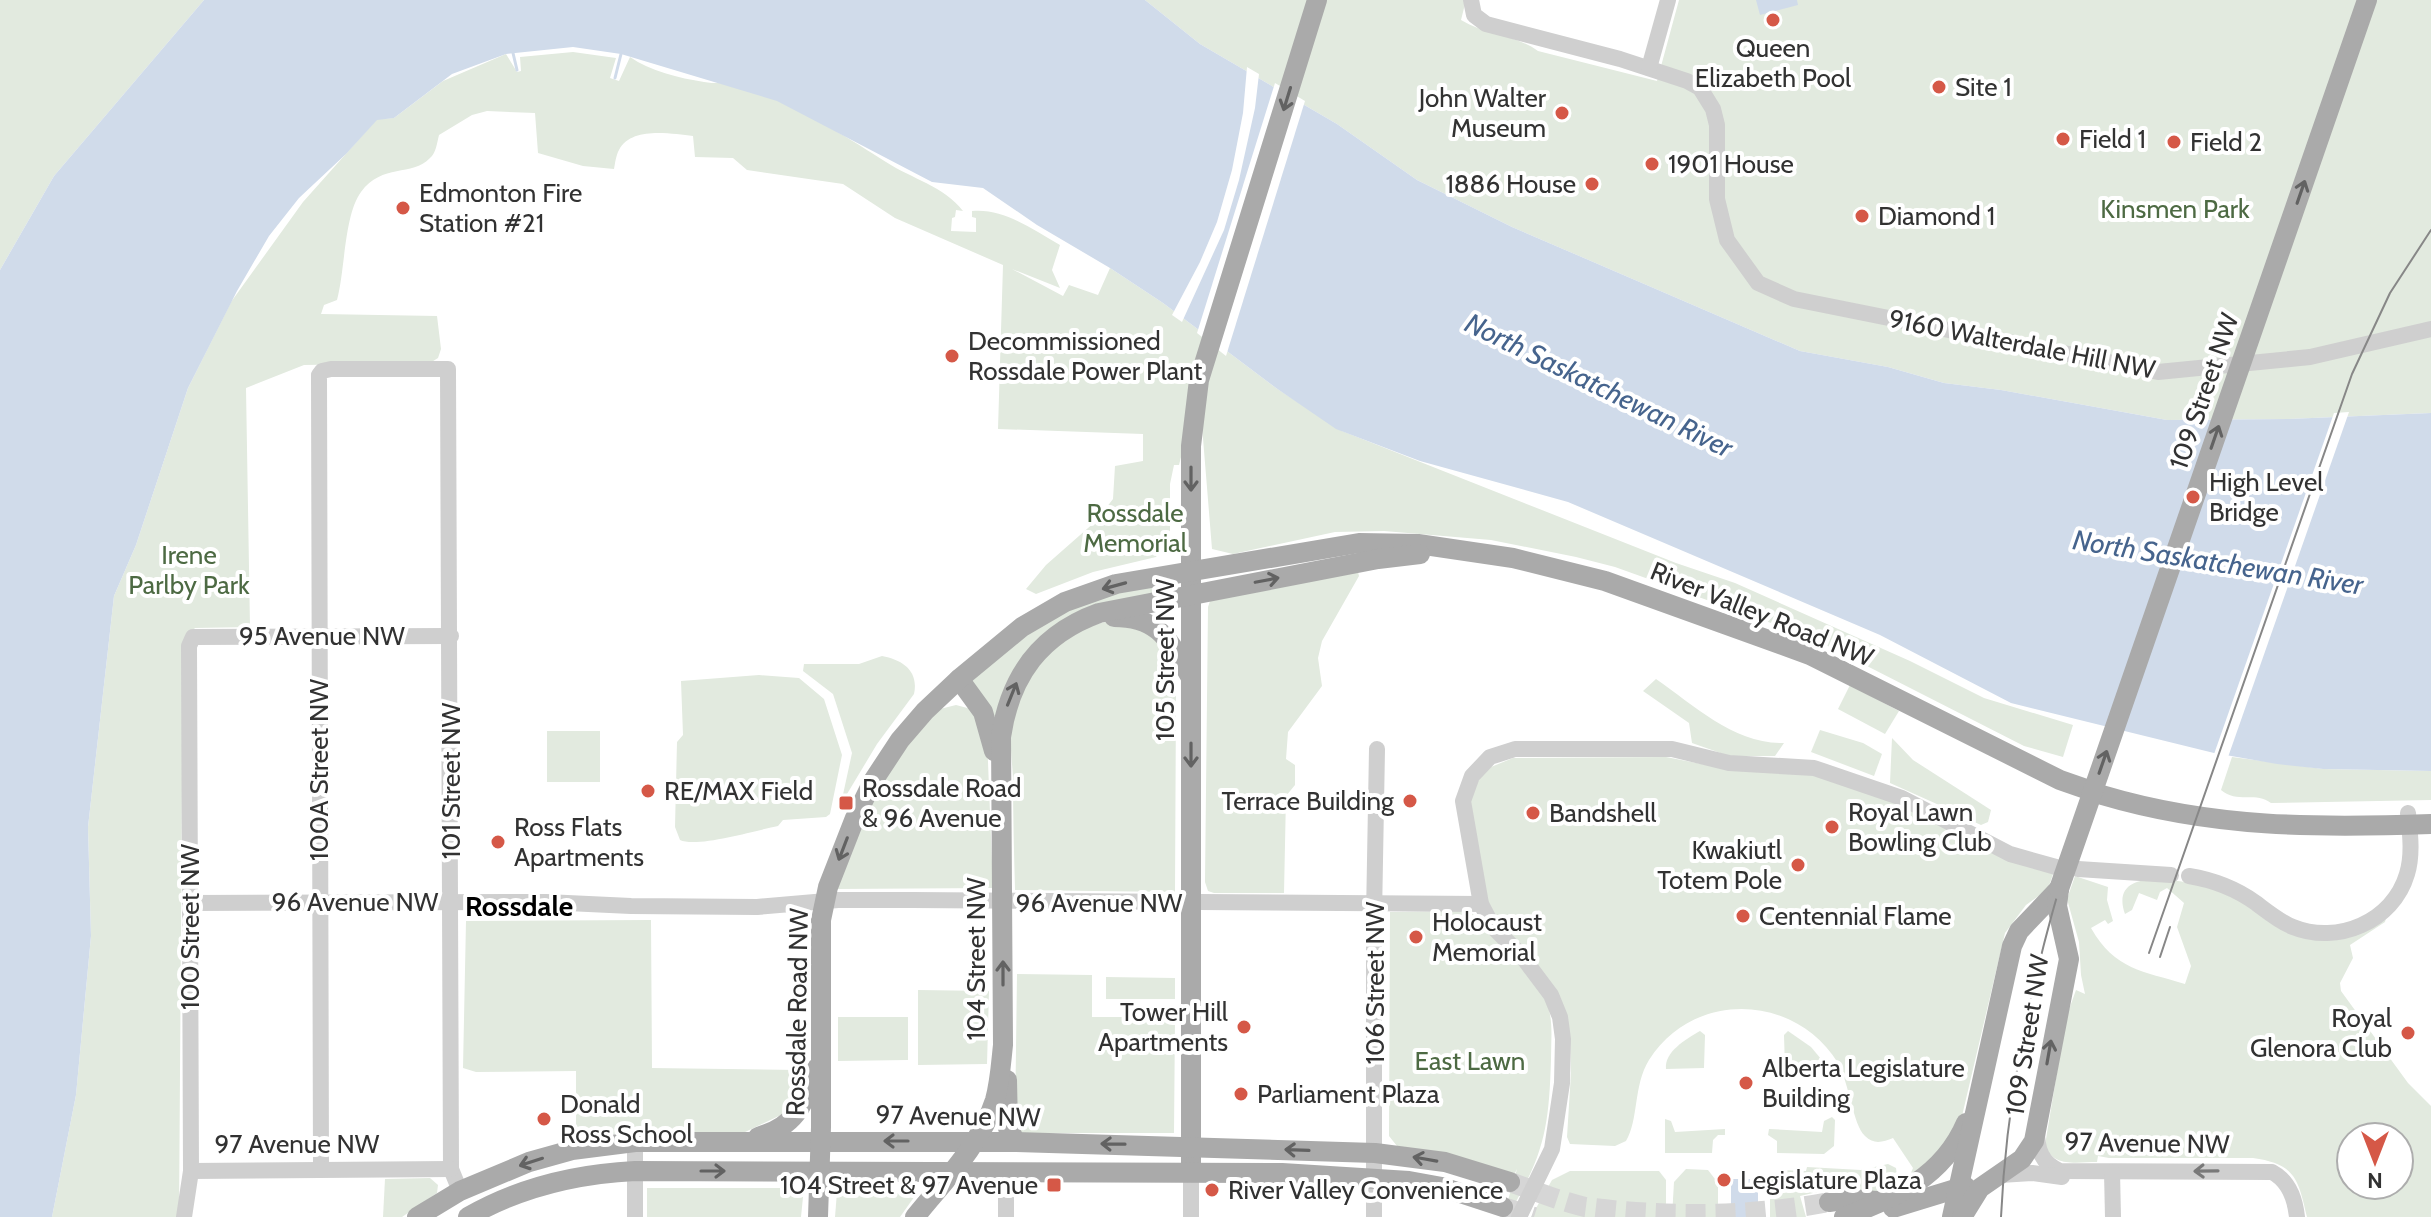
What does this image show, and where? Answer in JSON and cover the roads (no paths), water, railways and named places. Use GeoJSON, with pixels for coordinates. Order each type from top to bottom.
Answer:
{"type":"FeatureCollection","features":[{"type":"Feature","properties":{"kind":"main road","name":"105 Street NW"},"geometry":{"type":"LineString","coordinates":[[1191,1171],[1190,595],[1191,446],[1195,402],[1199,380],[1317,0]]}},
{"type":"Feature","properties":{"kind":"main road","name":"109 Street NW"},"geometry":{"type":"LineString","coordinates":[[1962,1217],[1980,1188],[2029,1151],[2037,1130],[2067,967],[2068,950],[2057,906],[2059,889],[2367,0]]}},
{"type":"Feature","properties":{"kind":"main road","name":"River Valley Road NW"},"geometry":{"type":"LineString","coordinates":[[1191,571],[1359,543],[1418,544],[1513,558],[1605,581],[1810,655],[2060,780],[2132,804],[2222,814],[2408,819],[2431,824]]}},
{"type":"Feature","properties":{"kind":"main road","name":"River Valley Road NW"},"geometry":{"type":"LineString","coordinates":[[1190,595],[1378,559],[1452,551]]}},
{"type":"Feature","properties":{"kind":"main road","name":"Rossdale Road NW"},"geometry":{"type":"LineString","coordinates":[[818,1217],[821,920],[824,903],[855,818],[873,781],[900,740],[925,711],[1022,627],[1065,602],[1116,584],[1191,571]]}},
{"type":"Feature","properties":{"kind":"main road"},"geometry":{"type":"LineString","coordinates":[[1000,770],[1002,726],[1018,681],[1043,645],[1086,618],[1119,608],[1190,595]]}},
{"type":"Feature","properties":{"kind":"main road"},"geometry":{"type":"LineString","coordinates":[[1086,618],[1141,619],[1170,642],[1191,677]]}},
{"type":"Feature","properties":{"kind":"main road"},"geometry":{"type":"LineString","coordinates":[[959,679],[989,726],[1000,770]]}},
{"type":"Feature","properties":{"kind":"main road"},"geometry":{"type":"LineString","coordinates":[[925,711],[953,700],[979,706]]}},
{"type":"Feature","properties":{"kind":"main road","name":"104 Street NW"},"geometry":{"type":"LineString","coordinates":[[915,1217],[972,1143],[995,1099],[1003,1045],[1000,770]]}},
{"type":"Feature","properties":{"kind":"main road","name":"River Valley Road NW"},"geometry":{"type":"LineString","coordinates":[[2408,819],[2431,812]]}},
{"type":"Feature","properties":{"kind":"main road","name":"109 Street NW"},"geometry":{"type":"LineString","coordinates":[[1952,1217],[2012,946],[2026,924],[2059,889]]}},
{"type":"Feature","properties":{"kind":"main road"},"geometry":{"type":"LineString","coordinates":[[1003,1045],[1008,1086],[1008,1128],[1016,1142]]}},
{"type":"Feature","properties":{"kind":"main road"},"geometry":{"type":"LineString","coordinates":[[747,1140],[773,1132],[794,1117],[803,1104],[822,1057]]}},
{"type":"Feature","properties":{"kind":"main road"},"geometry":{"type":"LineString","coordinates":[[1896,1209],[1911,1188],[1946,1157],[1962,1132],[1980,1089]]}},
{"type":"Feature","properties":{"kind":"main road","name":"97 Avenue NW"},"geometry":{"type":"LineString","coordinates":[[417,1217],[494,1175],[557,1154],[635,1142],[1016,1142],[1375,1153],[1445,1162],[1510,1182]]}},
{"type":"Feature","properties":{"kind":"main road","name":"97 Avenue NW"},"geometry":{"type":"LineString","coordinates":[[468,1217],[533,1188],[574,1177],[635,1171],[820,1170],[1191,1171],[1375,1178],[1442,1187],[1511,1212]]}},
{"type":"Feature","properties":{"kind":"main road","name":"97 Avenue NW"},"geometry":{"type":"LineString","coordinates":[[1851,1217],[1896,1209],[2000,1175]]}},
{"type":"Feature","properties":{"kind":"main road","name":"97 Avenue NW"},"geometry":{"type":"LineString","coordinates":[[1836,1210],[1859,1199],[1896,1209]]}},
{"type":"Feature","properties":{"kind":"street"},"geometry":{"type":"LineString","coordinates":[[1471,0],[1474,15],[1486,24],[1649,68],[1668,0]]}},
{"type":"Feature","properties":{"kind":"street","name":"9160 Walterdale Hill NW"},"geometry":{"type":"LineString","coordinates":[[1649,68],[1700,88],[1713,109],[1717,125],[1717,199],[1727,240],[1758,283],[1804,302],[2158,372],[2310,357],[2431,329]]}},
{"type":"Feature","properties":{"kind":"street","name":"101 Street NW"},"geometry":{"type":"LineString","coordinates":[[322,371],[448,369],[451,1169],[460,1191]]}},
{"type":"Feature","properties":{"kind":"street","name":"100A Street NW"},"geometry":{"type":"LineString","coordinates":[[321,1169],[319,375],[322,371]]}},
{"type":"Feature","properties":{"kind":"street","name":"95 Avenue NW"},"geometry":{"type":"LineString","coordinates":[[193,637],[451,636]]}},
{"type":"Feature","properties":{"kind":"street","name":"100 Street NW"},"geometry":{"type":"LineString","coordinates":[[184,1217],[191,1171],[189,646],[193,637]]}},
{"type":"Feature","properties":{"kind":"street","name":"106 Street NW"},"geometry":{"type":"LineString","coordinates":[[1374,1217],[1377,749]]}},
{"type":"Feature","properties":{"kind":"street"},"geometry":{"type":"LineString","coordinates":[[1511,1212],[1545,1167],[1554,1142],[1562,1083],[1562,1028],[1556,1006],[1545,986],[1521,955],[1493,927],[1481,904],[1464,818],[1465,792],[1472,776],[1483,763],[1498,753],[1515,749],[1672,749],[1729,763],[1814,768],[1902,798],[2010,854],[2056,867]]}},
{"type":"Feature","properties":{"kind":"street"},"geometry":{"type":"LineString","coordinates":[[2189,876],[2224,884],[2289,926],[2313,934],[2338,933],[2379,915],[2396,898],[2409,866],[2408,819]]}},
{"type":"Feature","properties":{"kind":"street"},"geometry":{"type":"LineString","coordinates":[[2078,869],[2171,875]]}},
{"type":"Feature","properties":{"kind":"street","name":"96 Avenue NW"},"geometry":{"type":"LineString","coordinates":[[190,903],[451,902],[744,907],[838,900],[1481,904]]}},
{"type":"Feature","properties":{"kind":"street","name":"97 Avenue NW"},"geometry":{"type":"LineString","coordinates":[[2037,1130],[2043,1159],[2053,1168],[2112,1175]]}},
{"type":"Feature","properties":{"kind":"street"},"geometry":{"type":"LineString","coordinates":[[635,1142],[635,1217]]}},
{"type":"Feature","properties":{"kind":"street","name":"97 Avenue NW"},"geometry":{"type":"LineString","coordinates":[[191,1171],[451,1169]]}},
{"type":"Feature","properties":{"kind":"street"},"geometry":{"type":"LineString","coordinates":[[1006,1171],[1006,1217]]}},
{"type":"Feature","properties":{"kind":"street","name":"105 Street NW"},"geometry":{"type":"LineString","coordinates":[[1191,1171],[1191,1217]]}},
{"type":"Feature","properties":{"kind":"street","name":"97 Avenue NW"},"geometry":{"type":"LineString","coordinates":[[2000,1175],[2032,1173],[2068,1178],[2272,1172],[2282,1178],[2293,1197],[2297,1217]]}},
{"type":"Feature","properties":{"kind":"street"},"geometry":{"type":"LineString","coordinates":[[2112,1175],[2113,1217]]}},
{"type":"Feature","properties":{"kind":"water","name":"North Saskatchewan River"},"geometry":{"type":"Polygon","coordinates":[[[204,0],[1145,0],[1200,44],[1337,124],[1417,180],[1512,227],[1800,351],[1888,367],[1944,383],[2001,390],[2167,420],[2431,413],[2431,771],[2323,769],[2277,764],[2214,753],[2011,703],[1880,635],[1568,502],[1420,461],[1336,429],[1163,303],[983,188],[932,182],[777,101],[621,54],[573,47],[506,54],[452,74],[394,118],[377,120],[299,198],[269,236],[188,388],[136,545],[114,596],[88,827],[91,936],[76,1095],[52,1217],[0,1217],[0,270],[54,176],[204,0]]]}},
{"type":"Feature","properties":{"kind":"water"},"geometry":{"type":"Polygon","coordinates":[[[1756,0],[1797,0],[1798,5],[1760,15],[1756,0]]]}},
{"type":"Feature","properties":{"kind":"water"},"geometry":{"type":"Polygon","coordinates":[[[1731,1179],[1758,1179],[1758,1217],[1731,1217],[1731,1179]]]}},
{"type":"Feature","properties":{"kind":"waterway"},"geometry":{"type":"LineString","coordinates":[[513,53],[517,70]]}},
{"type":"Feature","properties":{"kind":"waterway"},"geometry":{"type":"LineString","coordinates":[[615,78],[621,54]]}},
{"type":"Feature","properties":{"kind":"tunnel"},"geometry":{"type":"LineString","coordinates":[[1510,1182],[1585,1207],[1645,1213],[1738,1213],[1829,1202]]}},
{"type":"Feature","properties":{"kind":"tunnel"},"geometry":{"type":"LineString","coordinates":[[1503,1207],[1534,1217]]}},
{"type":"Feature","properties":{"kind":"tram line"},"geometry":{"type":"LineString","coordinates":[[2001,1217],[2008,1133],[2020,1051],[2059,889],[2368,0]]}},
{"type":"Feature","properties":{"kind":"tram line"},"geometry":{"type":"LineString","coordinates":[[2149,953],[2352,374],[2390,293],[2431,230]]}},
{"type":"Feature","properties":{"kind":"tram line"},"geometry":{"type":"LineString","coordinates":[[2160,957],[2170,927]]}},
{"type":"Feature","properties":{"kind":"place","name":"Queen Elizabeth Pool"},"geometry":{"type":"Point","coordinates":[1773,20]}},
{"type":"Feature","properties":{"kind":"place","name":"Site 1"},"geometry":{"type":"Point","coordinates":[1939,87]}},
{"type":"Feature","properties":{"kind":"place","name":"John Walter Museum"},"geometry":{"type":"Point","coordinates":[1562,113]}},
{"type":"Feature","properties":{"kind":"place","name":"Field 1"},"geometry":{"type":"Point","coordinates":[2063,139]}},
{"type":"Feature","properties":{"kind":"place","name":"Field 2"},"geometry":{"type":"Point","coordinates":[2174,142]}},
{"type":"Feature","properties":{"kind":"place","name":"1901 House"},"geometry":{"type":"Point","coordinates":[1652,164]}},
{"type":"Feature","properties":{"kind":"place","name":"1886 House"},"geometry":{"type":"Point","coordinates":[1592,184]}},
{"type":"Feature","properties":{"kind":"place","name":"Edmonton Fire Station #21"},"geometry":{"type":"Point","coordinates":[403,208]}},
{"type":"Feature","properties":{"kind":"place","name":"Diamond 1"},"geometry":{"type":"Point","coordinates":[1862,216]}},
{"type":"Feature","properties":{"kind":"place","name":"Decommissioned Rossdale Power Plant"},"geometry":{"type":"Point","coordinates":[952,356]}},
{"type":"Feature","properties":{"kind":"place","name":"High Level Bridge"},"geometry":{"type":"Point","coordinates":[2193,497]}},
{"type":"Feature","properties":{"kind":"place","name":"RE/MAX Field"},"geometry":{"type":"Point","coordinates":[648,791]}},
{"type":"Feature","properties":{"kind":"place","name":"Terrace Building"},"geometry":{"type":"Point","coordinates":[1410,801]}},
{"type":"Feature","properties":{"kind":"place","name":"Rossdale Road & 96 Avenue"},"geometry":{"type":"Point","coordinates":[846,803]}},
{"type":"Feature","properties":{"kind":"place","name":"Bandshell"},"geometry":{"type":"Point","coordinates":[1533,813]}},
{"type":"Feature","properties":{"kind":"place","name":"Royal Lawn Bowling Club"},"geometry":{"type":"Point","coordinates":[1832,827]}},
{"type":"Feature","properties":{"kind":"place","name":"Ross Flats Apartments"},"geometry":{"type":"Point","coordinates":[498,842]}},
{"type":"Feature","properties":{"kind":"place","name":"Kwakiutl Totem Pole"},"geometry":{"type":"Point","coordinates":[1798,865]}},
{"type":"Feature","properties":{"kind":"place","name":"Centennial Flame"},"geometry":{"type":"Point","coordinates":[1743,916]}},
{"type":"Feature","properties":{"kind":"place","name":"Holocaust Memorial"},"geometry":{"type":"Point","coordinates":[1416,937]}},
{"type":"Feature","properties":{"kind":"place","name":"Tower Hill Apartments"},"geometry":{"type":"Point","coordinates":[1244,1027]}},
{"type":"Feature","properties":{"kind":"place","name":"Royal Glenora Club"},"geometry":{"type":"Point","coordinates":[2408,1033]}},
{"type":"Feature","properties":{"kind":"place","name":"Alberta Legislature Building"},"geometry":{"type":"Point","coordinates":[1746,1083]}},
{"type":"Feature","properties":{"kind":"place","name":"Parliament Plaza"},"geometry":{"type":"Point","coordinates":[1241,1094]}},
{"type":"Feature","properties":{"kind":"place","name":"Donald Ross School"},"geometry":{"type":"Point","coordinates":[544,1119]}},
{"type":"Feature","properties":{"kind":"place","name":"Legislature Plaza"},"geometry":{"type":"Point","coordinates":[1724,1180]}},
{"type":"Feature","properties":{"kind":"place","name":"104 Street & 97 Avenue"},"geometry":{"type":"Point","coordinates":[1054,1185]}},
{"type":"Feature","properties":{"kind":"place","name":"River Valley Convenience"},"geometry":{"type":"Point","coordinates":[1212,1190]}},
{"type":"Feature","properties":{"kind":"district","name":"Rossdale"},"geometry":{"type":"Point","coordinates":[519,906]}},
{"type":"Feature","properties":{"kind":"park label","name":"Kinsmen Park"},"geometry":{"type":"Point","coordinates":[2175,209]}},
{"type":"Feature","properties":{"kind":"park label","name":"Rossdale Memorial"},"geometry":{"type":"Point","coordinates":[1135,528]}},
{"type":"Feature","properties":{"kind":"park label","name":"Irene Parlby Park"},"geometry":{"type":"Point","coordinates":[189,570]}},
{"type":"Feature","properties":{"kind":"park label","name":"East Lawn"},"geometry":{"type":"Point","coordinates":[1470,1061]}}]}
